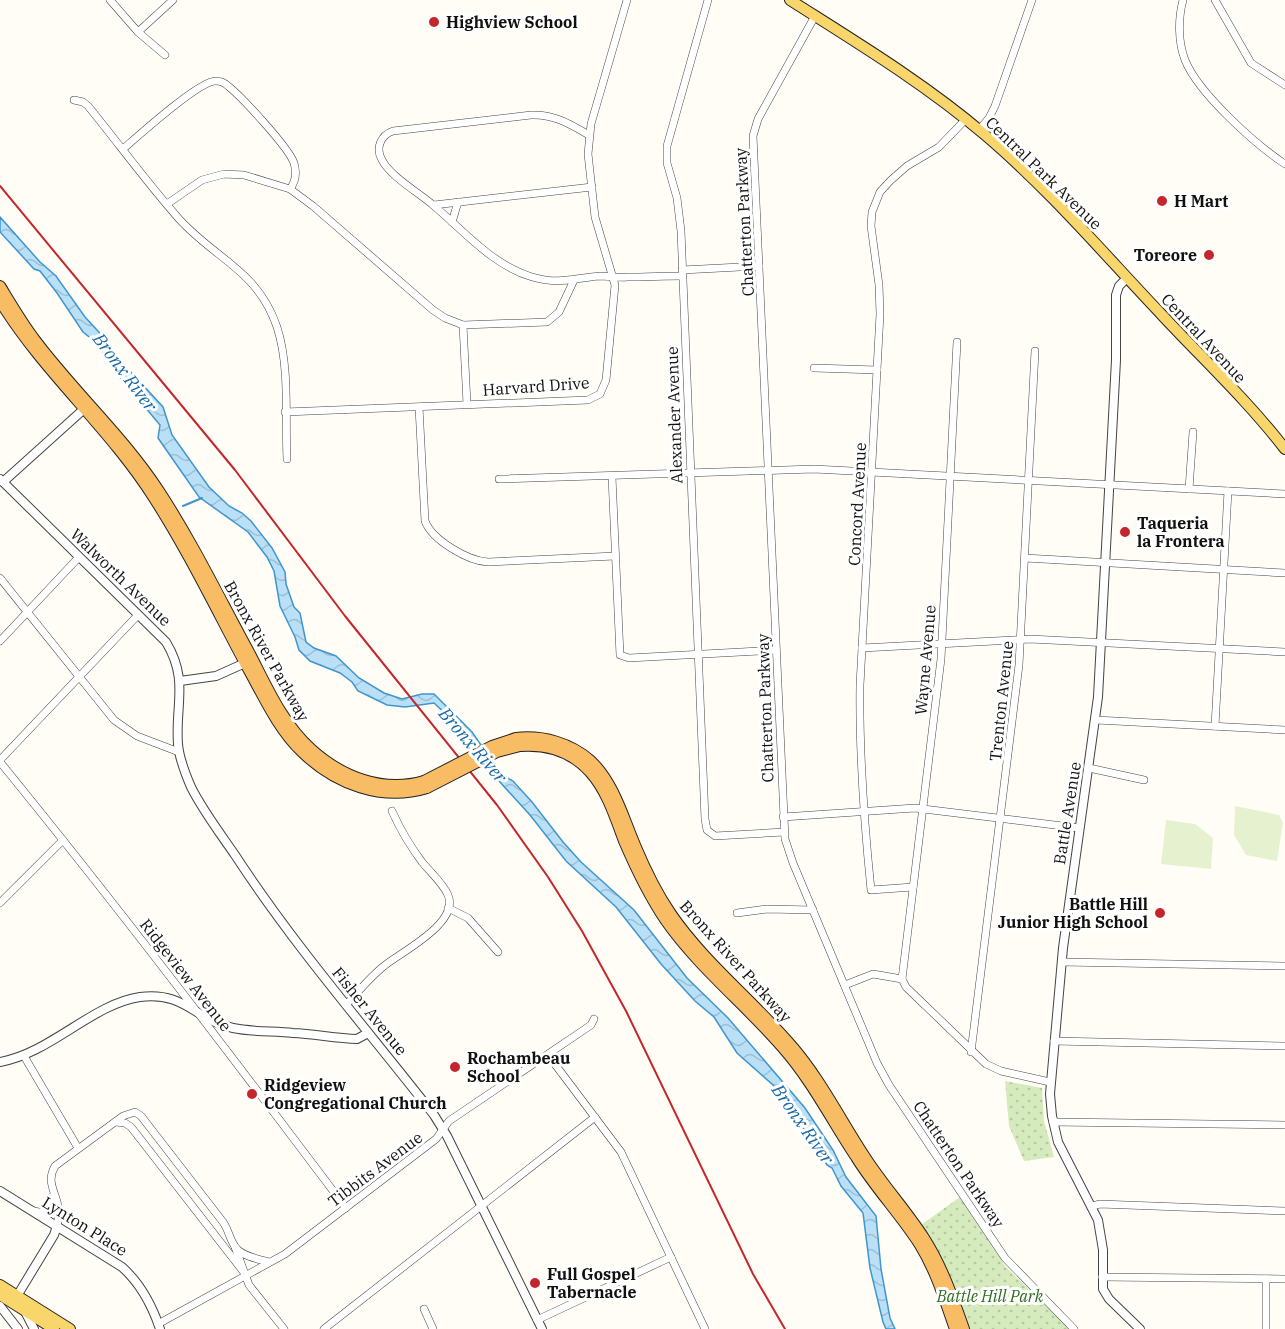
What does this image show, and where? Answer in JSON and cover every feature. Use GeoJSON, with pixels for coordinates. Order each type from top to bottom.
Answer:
{"type":"FeatureCollection","features":[{"type":"Feature","properties":{"kind":"highway","name":"Bronx River Parkway"},"geometry":{"type":"LineString","coordinates":[[0,286],[35,339],[155,499],[282,729],[302,752],[321,767],[353,785],[378,792],[403,794],[533,737],[558,742],[580,753],[599,770],[612,790],[640,858],[666,906],[691,939],[783,1036],[807,1066],[872,1167],[930,1247],[946,1280],[964,1329]]}},
{"type":"Feature","properties":{"kind":"highway","name":"Bronx River Parkway"},"geometry":{"type":"LineString","coordinates":[[0,301],[40,359],[137,459],[168,505],[279,708],[300,738],[331,765],[364,780],[393,786],[425,784]]}},
{"type":"Feature","properties":{"kind":"highway","name":"Bronx River Parkway"},"geometry":{"type":"LineString","coordinates":[[518,742],[564,753],[579,762],[596,779],[608,800],[641,879],[659,911],[682,941],[782,1046],[805,1076],[863,1168],[920,1245],[932,1267],[954,1329]]}},
{"type":"Feature","properties":{"kind":"main road","name":"Central Park Avenue"},"geometry":{"type":"LineString","coordinates":[[790,0],[966,119],[1034,180],[1100,249]]}},
{"type":"Feature","properties":{"kind":"main road","name":"Central Avenue"},"geometry":{"type":"LineString","coordinates":[[1100,249],[1254,412],[1285,449]]}},
{"type":"Feature","properties":{"kind":"main road"},"geometry":{"type":"LineString","coordinates":[[0,1285],[70,1329]]}},
{"type":"Feature","properties":{"kind":"main road"},"geometry":{"type":"LineString","coordinates":[[0,1295],[54,1329]]}},
{"type":"Feature","properties":{"kind":"street"},"geometry":{"type":"LineString","coordinates":[[110,0],[138,32],[165,55]]}},
{"type":"Feature","properties":{"kind":"street"},"geometry":{"type":"LineString","coordinates":[[138,32],[173,0]]}},
{"type":"Feature","properties":{"kind":"street","name":"Harvard Drive"},"geometry":{"type":"LineString","coordinates":[[285,412],[588,400],[597,397],[606,380],[615,297],[612,277],[597,226],[589,135],[627,0]]}},
{"type":"Feature","properties":{"kind":"street","name":"Alexander Avenue"},"geometry":{"type":"LineString","coordinates":[[708,0],[667,152],[667,167],[678,208],[682,273],[705,819],[707,830],[711,835],[722,837],[784,832]]}},
{"type":"Feature","properties":{"kind":"street"},"geometry":{"type":"LineString","coordinates":[[979,130],[995,106],[1032,0]]}},
{"type":"Feature","properties":{"kind":"street"},"geometry":{"type":"LineString","coordinates":[[1183,0],[1180,18],[1181,40],[1185,60],[1195,79],[1257,144],[1285,164]]}},
{"type":"Feature","properties":{"kind":"street"},"geometry":{"type":"LineString","coordinates":[[1215,0],[1251,63],[1285,85]]}},
{"type":"Feature","properties":{"kind":"street","name":"Chatterton Parkway"},"geometry":{"type":"LineString","coordinates":[[815,16],[758,118],[753,132],[784,832],[793,863],[877,1063],[908,1114],[1005,1258],[1074,1329]]}},
{"type":"Feature","properties":{"kind":"street"},"geometry":{"type":"LineString","coordinates":[[123,149],[183,99],[207,83],[215,81],[230,87],[290,154],[296,172],[295,182],[290,189]]}},
{"type":"Feature","properties":{"kind":"street"},"geometry":{"type":"LineString","coordinates":[[74,100],[88,106],[167,204],[195,234],[243,272],[264,300],[274,319],[282,345],[287,459]]}},
{"type":"Feature","properties":{"kind":"street"},"geometry":{"type":"LineString","coordinates":[[589,135],[558,118],[542,115],[398,131],[386,134],[379,154],[382,162],[389,169],[492,256],[520,273],[550,281],[759,266]]}},
{"type":"Feature","properties":{"kind":"street","name":"Concord Avenue"},"geometry":{"type":"LineString","coordinates":[[913,887],[871,890],[863,810],[859,725],[880,296],[871,226],[874,205],[880,192],[907,166],[939,147],[966,119]]}},
{"type":"Feature","properties":{"kind":"street"},"geometry":{"type":"LineString","coordinates":[[167,204],[202,180],[224,174],[252,177],[290,189],[313,206],[433,310],[463,325],[547,322],[560,312],[574,280]]}},
{"type":"Feature","properties":{"kind":"street"},"geometry":{"type":"LineString","coordinates":[[434,205],[592,187]]}},
{"type":"Feature","properties":{"kind":"street"},"geometry":{"type":"LineString","coordinates":[[452,222],[458,202]]}},
{"type":"Feature","properties":{"kind":"street","name":"Battle Avenue"},"geometry":{"type":"LineString","coordinates":[[1127,278],[1119,286],[1116,296],[1116,360],[1096,720],[1079,828],[1050,1082],[1053,1122],[1058,1142],[1098,1220],[1103,1256],[1104,1293],[1140,1329]]}},
{"type":"Feature","properties":{"kind":"street"},"geometry":{"type":"LineString","coordinates":[[0,311],[12,320]]}},
{"type":"Feature","properties":{"kind":"street"},"geometry":{"type":"LineString","coordinates":[[463,325],[467,404]]}},
{"type":"Feature","properties":{"kind":"street","name":"Wayne Avenue"},"geometry":{"type":"LineString","coordinates":[[902,979],[942,643],[957,342]]}},
{"type":"Feature","properties":{"kind":"street","name":"Trenton Avenue"},"geometry":{"type":"LineString","coordinates":[[971,1052],[1021,639],[1035,351]]}},
{"type":"Feature","properties":{"kind":"street"},"geometry":{"type":"LineString","coordinates":[[814,368],[877,370]]}},
{"type":"Feature","properties":{"kind":"street"},"geometry":{"type":"LineString","coordinates":[[1,482],[87,406]]}},
{"type":"Feature","properties":{"kind":"street"},"geometry":{"type":"LineString","coordinates":[[419,407],[424,513],[426,525],[434,534],[465,557],[482,561],[615,556]]}},
{"type":"Feature","properties":{"kind":"street"},"geometry":{"type":"LineString","coordinates":[[1189,489],[1192,432]]}},
{"type":"Feature","properties":{"kind":"street"},"geometry":{"type":"LineString","coordinates":[[499,479],[814,469],[1285,494]]}},
{"type":"Feature","properties":{"kind":"street"},"geometry":{"type":"LineString","coordinates":[[612,477],[618,651],[622,657],[776,650]]}},
{"type":"Feature","properties":{"kind":"street","name":"Walworth Avenue"},"geometry":{"type":"LineString","coordinates":[[1,482],[166,642],[175,660],[180,681],[177,738],[179,752]]}},
{"type":"Feature","properties":{"kind":"street"},"geometry":{"type":"LineString","coordinates":[[1215,726],[1228,491]]}},
{"type":"Feature","properties":{"kind":"street"},"geometry":{"type":"LineString","coordinates":[[0,640],[79,557]]}},
{"type":"Feature","properties":{"kind":"street"},"geometry":{"type":"LineString","coordinates":[[1025,558],[1285,573]]}},
{"type":"Feature","properties":{"kind":"street"},"geometry":{"type":"LineString","coordinates":[[0,578],[110,715],[125,729],[137,736],[179,752]]}},
{"type":"Feature","properties":{"kind":"street"},"geometry":{"type":"LineString","coordinates":[[0,761],[138,615]]}},
{"type":"Feature","properties":{"kind":"street"},"geometry":{"type":"LineString","coordinates":[[862,648],[1021,639],[1285,652]]}},
{"type":"Feature","properties":{"kind":"street"},"geometry":{"type":"LineString","coordinates":[[180,681],[216,676],[245,663]]}},
{"type":"Feature","properties":{"kind":"street"},"geometry":{"type":"LineString","coordinates":[[1096,720],[1285,730]]}},
{"type":"Feature","properties":{"kind":"street","name":"Fisher Avenue"},"geometry":{"type":"LineString","coordinates":[[179,752],[186,776],[195,794],[286,929],[428,1106],[443,1130],[542,1329]]}},
{"type":"Feature","properties":{"kind":"street","name":"Ridgeview Avenue"},"geometry":{"type":"LineString","coordinates":[[0,761],[196,1011],[346,1208]]}},
{"type":"Feature","properties":{"kind":"street"},"geometry":{"type":"LineString","coordinates":[[1089,768],[1144,780]]}},
{"type":"Feature","properties":{"kind":"street"},"geometry":{"type":"LineString","coordinates":[[783,817],[863,810],[922,808],[1079,828]]}},
{"type":"Feature","properties":{"kind":"street"},"geometry":{"type":"LineString","coordinates":[[346,1005],[384,966],[431,932],[442,920],[448,908],[448,895],[413,850],[399,828],[392,811]]}},
{"type":"Feature","properties":{"kind":"street"},"geometry":{"type":"LineString","coordinates":[[0,903],[63,840]]}},
{"type":"Feature","properties":{"kind":"street"},"geometry":{"type":"LineString","coordinates":[[448,908],[468,918],[498,952]]}},
{"type":"Feature","properties":{"kind":"street"},"geometry":{"type":"LineString","coordinates":[[737,913],[767,909],[813,910]]}},
{"type":"Feature","properties":{"kind":"street"},"geometry":{"type":"LineString","coordinates":[[1062,962],[1285,966]]}},
{"type":"Feature","properties":{"kind":"street"},"geometry":{"type":"LineString","coordinates":[[845,985],[873,974],[902,979],[906,987],[981,1061],[996,1070],[1050,1082]]}},
{"type":"Feature","properties":{"kind":"street"},"geometry":{"type":"LineString","coordinates":[[0,1062],[24,1056],[113,1005],[127,999],[153,996],[185,1003],[209,1020],[242,1029],[357,1039],[368,1033]]}},
{"type":"Feature","properties":{"kind":"street","name":"Tibbits Avenue"},"geometry":{"type":"LineString","coordinates":[[159,1327],[285,1254],[436,1139],[449,1121],[591,1025],[594,1019]]}},
{"type":"Feature","properties":{"kind":"street"},"geometry":{"type":"LineString","coordinates":[[1054,1041],[1285,1046]]}},
{"type":"Feature","properties":{"kind":"street"},"geometry":{"type":"LineString","coordinates":[[548,1055],[621,1152],[705,1329]]}},
{"type":"Feature","properties":{"kind":"street"},"geometry":{"type":"LineString","coordinates":[[24,1056],[78,1148]]}},
{"type":"Feature","properties":{"kind":"street"},"geometry":{"type":"LineString","coordinates":[[31,1210],[40,1213],[50,1210],[53,1203],[50,1178],[55,1166],[123,1116],[132,1112],[141,1116],[226,1227],[249,1285],[284,1329]]}},
{"type":"Feature","properties":{"kind":"street"},"geometry":{"type":"LineString","coordinates":[[324,1329],[595,1117]]}},
{"type":"Feature","properties":{"kind":"street"},"geometry":{"type":"LineString","coordinates":[[116,1122],[125,1123],[131,1127],[246,1275]]}},
{"type":"Feature","properties":{"kind":"street"},"geometry":{"type":"LineString","coordinates":[[1053,1122],[1285,1125]]}},
{"type":"Feature","properties":{"kind":"street"},"geometry":{"type":"LineString","coordinates":[[34,1329],[17,1296],[54,1235],[57,1226],[59,1208],[52,1190]]}},
{"type":"Feature","properties":{"kind":"street","name":"Lynton Place"},"geometry":{"type":"LineString","coordinates":[[0,1191],[112,1259],[129,1273],[147,1298],[159,1327]]}},
{"type":"Feature","properties":{"kind":"street"},"geometry":{"type":"LineString","coordinates":[[1092,1206],[1100,1204],[1285,1211]]}},
{"type":"Feature","properties":{"kind":"street"},"geometry":{"type":"LineString","coordinates":[[235,1246],[242,1253],[269,1262]]}},
{"type":"Feature","properties":{"kind":"street"},"geometry":{"type":"LineString","coordinates":[[537,1320],[671,1257]]}},
{"type":"Feature","properties":{"kind":"street"},"geometry":{"type":"LineString","coordinates":[[1102,1277],[1285,1279]]}},
{"type":"Feature","properties":{"kind":"street"},"geometry":{"type":"LineString","coordinates":[[1266,1279],[1266,1329]]}},
{"type":"Feature","properties":{"kind":"street"},"geometry":{"type":"LineString","coordinates":[[0,1306],[5,1316],[18,1329]]}},
{"type":"Feature","properties":{"kind":"street"},"geometry":{"type":"LineString","coordinates":[[424,1309],[434,1329]]}},
{"type":"Feature","properties":{"kind":"green space"},"geometry":{"type":"Polygon","coordinates":[[[1235,806],[1279,815],[1283,823],[1277,861],[1246,855],[1234,835],[1235,806]]]}},
{"type":"Feature","properties":{"kind":"green space"},"geometry":{"type":"Polygon","coordinates":[[[1166,820],[1195,824],[1213,838],[1211,869],[1161,864],[1166,820]]]}},
{"type":"Feature","properties":{"kind":"green space"},"geometry":{"type":"Polygon","coordinates":[[[1005,1081],[1042,1088],[1044,1121],[1054,1157],[1024,1161],[1009,1126],[1005,1081]]]}},
{"type":"Feature","properties":{"kind":"green space","name":"Battle Hill Park"},"geometry":{"type":"Polygon","coordinates":[[[960,1197],[1006,1267],[1070,1329],[968,1329],[921,1225],[960,1197]]]}},
{"type":"Feature","properties":{"kind":"water","name":"Bronx River"},"geometry":{"type":"Polygon","coordinates":[[[0,217],[40,262],[56,276],[85,317],[108,342],[116,356],[163,407],[172,435],[209,487],[229,506],[251,521],[272,548],[285,572],[286,584],[294,607],[300,613],[306,642],[314,648],[336,656],[359,678],[384,693],[402,699],[422,694],[434,694],[472,732],[502,775],[513,781],[581,862],[634,910],[687,978],[728,1018],[805,1108],[833,1150],[846,1177],[876,1216],[881,1269],[890,1318],[895,1329],[886,1329],[883,1322],[870,1268],[863,1213],[841,1186],[832,1168],[827,1165],[773,1085],[737,1053],[714,1017],[695,1001],[661,964],[616,907],[566,861],[530,815],[489,770],[474,746],[462,737],[453,727],[451,719],[434,703],[405,707],[387,705],[358,691],[352,682],[340,673],[310,661],[299,650],[280,606],[274,571],[267,557],[248,532],[199,497],[158,438],[160,425],[113,369],[98,344],[83,332],[40,271],[34,269],[0,232],[0,217]]]}},
{"type":"Feature","properties":{"kind":"waterway"},"geometry":{"type":"LineString","coordinates":[[183,506],[202,498]]}},
{"type":"Feature","properties":{"kind":"railway"},"geometry":{"type":"LineString","coordinates":[[0,186],[235,470],[345,616],[497,805],[548,877],[582,931],[626,1011],[753,1274],[785,1329]]}},
{"type":"Feature","properties":{"kind":"place","name":"Highview School"},"geometry":{"type":"Point","coordinates":[434,22]}},
{"type":"Feature","properties":{"kind":"place","name":"H Mart"},"geometry":{"type":"Point","coordinates":[1162,201]}},
{"type":"Feature","properties":{"kind":"place","name":"Toreore"},"geometry":{"type":"Point","coordinates":[1209,255]}},
{"type":"Feature","properties":{"kind":"place","name":"Taqueria la Frontera"},"geometry":{"type":"Point","coordinates":[1125,532]}},
{"type":"Feature","properties":{"kind":"place","name":"Battle Hill Junior High School"},"geometry":{"type":"Point","coordinates":[1160,913]}},
{"type":"Feature","properties":{"kind":"place","name":"Rochambeau School"},"geometry":{"type":"Point","coordinates":[455,1067]}},
{"type":"Feature","properties":{"kind":"place","name":"Ridgeview Congregational Church"},"geometry":{"type":"Point","coordinates":[252,1094]}},
{"type":"Feature","properties":{"kind":"place","name":"Full Gospel Tabernacle"},"geometry":{"type":"Point","coordinates":[535,1283]}}]}
